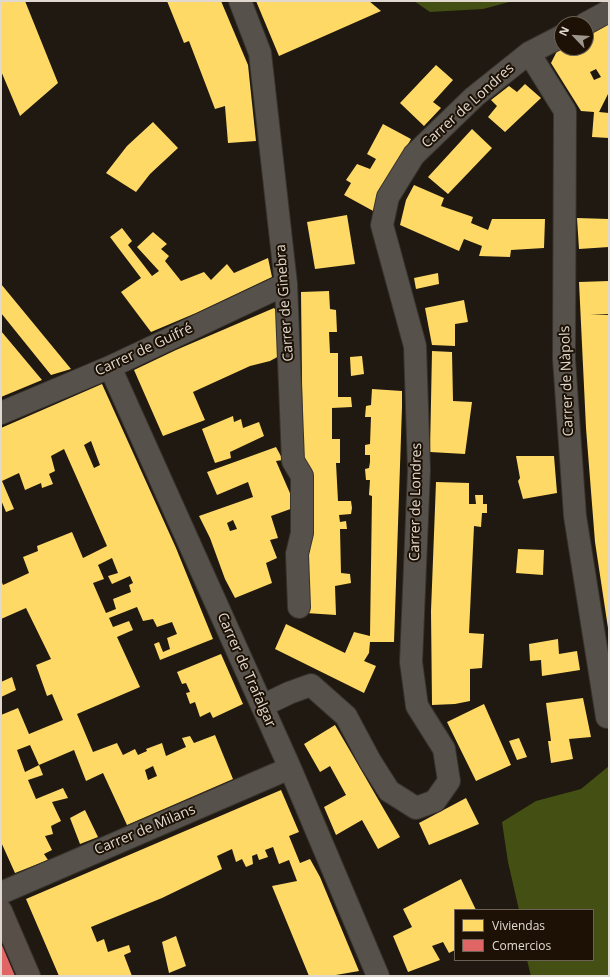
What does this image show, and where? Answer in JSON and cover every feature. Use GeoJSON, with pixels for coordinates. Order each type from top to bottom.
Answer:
{"type":"FeatureCollection","features":[{"type":"Feature","properties":{"kind":"main road"},"geometry":{"type":"LineString","coordinates":[[1,911],[29,976]]}},
{"type":"Feature","properties":{"kind":"street","name":"Carrer de Ginebra"},"geometry":{"type":"LineString","coordinates":[[240,1],[260,53],[286,284],[293,461],[302,476],[302,534],[297,554],[299,607]]}},
{"type":"Feature","properties":{"kind":"street"},"geometry":{"type":"LineString","coordinates":[[594,20],[609,12]]}},
{"type":"Feature","properties":{"kind":"street","name":"Carrer de Londres"},"geometry":{"type":"LineString","coordinates":[[262,706],[311,685],[346,716],[370,761],[389,791],[416,808],[435,801],[449,781],[444,749],[417,706],[411,662],[419,470],[415,346],[382,225],[388,198],[414,154],[474,97],[529,53],[554,40]]}},
{"type":"Feature","properties":{"kind":"street","name":"Carrer de Nàpols"},"geometry":{"type":"LineString","coordinates":[[529,53],[565,110],[564,359],[575,516],[607,717]]}},
{"type":"Feature","properties":{"kind":"street","name":"Carrer de Guifré"},"geometry":{"type":"LineString","coordinates":[[1,413],[110,367],[286,284]]}},
{"type":"Feature","properties":{"kind":"street","name":"Carrer de Trafalgar"},"geometry":{"type":"LineString","coordinates":[[110,367],[290,768],[378,976]]}},
{"type":"Feature","properties":{"kind":"street","name":"Carrer de Milans"},"geometry":{"type":"LineString","coordinates":[[1,893],[290,768]]}},
{"type":"Feature","properties":{"kind":"green space"},"geometry":{"type":"Polygon","coordinates":[[[414,1],[513,1],[483,9],[430,12],[414,1]]]}},
{"type":"Feature","properties":{"kind":"green space"},"geometry":{"type":"Polygon","coordinates":[[[609,766],[609,976],[531,976],[527,961],[594,961],[594,909],[519,909],[508,862],[502,822],[536,801],[581,789],[609,766]]]}},
{"type":"Feature","properties":{"kind":"building: Viviendas"},"geometry":{"type":"Polygon","coordinates":[[[1,1],[25,1],[58,83],[20,116],[1,71],[1,1]]]}},
{"type":"Feature","properties":{"kind":"building: Viviendas"},"geometry":{"type":"Polygon","coordinates":[[[167,1],[221,1],[248,65],[256,141],[228,143],[225,106],[215,109],[189,41],[184,43],[167,1]]]}},
{"type":"Feature","properties":{"kind":"building: Viviendas"},"geometry":{"type":"Polygon","coordinates":[[[256,1],[369,1],[381,11],[279,56],[256,1]]]}},
{"type":"Feature","properties":{"kind":"building: Viviendas"},"geometry":{"type":"Polygon","coordinates":[[[609,24],[609,92],[599,112],[609,113],[609,138],[592,137],[594,112],[581,111],[551,63],[554,56],[594,56],[594,32],[609,24]],[[596,69],[590,72],[594,80],[601,77],[596,69]]]}},
{"type":"Feature","properties":{"kind":"building: Viviendas"},"geometry":{"type":"Polygon","coordinates":[[[436,65],[453,80],[433,102],[441,108],[424,126],[400,103],[436,65]]]}},
{"type":"Feature","properties":{"kind":"building: Viviendas"},"geometry":{"type":"Polygon","coordinates":[[[525,84],[541,98],[505,132],[488,117],[497,106],[491,100],[509,86],[517,92],[525,84]]]}},
{"type":"Feature","properties":{"kind":"building: Viviendas"},"geometry":{"type":"Polygon","coordinates":[[[153,122],[178,148],[150,174],[136,192],[106,173],[127,146],[153,122]]]}},
{"type":"Feature","properties":{"kind":"building: Viviendas"},"geometry":{"type":"Polygon","coordinates":[[[383,124],[411,139],[394,169],[375,212],[344,195],[351,183],[346,180],[357,164],[370,169],[376,159],[367,154],[383,124]]]}},
{"type":"Feature","properties":{"kind":"building: Viviendas"},"geometry":{"type":"Polygon","coordinates":[[[472,129],[492,148],[448,194],[428,177],[472,129]]]}},
{"type":"Feature","properties":{"kind":"building: Viviendas"},"geometry":{"type":"Polygon","coordinates":[[[414,185],[444,198],[441,206],[473,217],[471,223],[488,230],[492,219],[545,219],[544,248],[511,250],[510,257],[479,256],[482,246],[464,239],[459,251],[400,225],[406,200],[414,185]]]}},
{"type":"Feature","properties":{"kind":"building: Viviendas"},"geometry":{"type":"Polygon","coordinates":[[[347,215],[355,264],[315,269],[307,222],[347,215]]]}},
{"type":"Feature","properties":{"kind":"building: Viviendas"},"geometry":{"type":"Polygon","coordinates":[[[577,218],[609,219],[609,247],[579,249],[577,218]]]}},
{"type":"Feature","properties":{"kind":"building: Viviendas"},"geometry":{"type":"Polygon","coordinates":[[[122,228],[132,241],[128,245],[152,276],[159,271],[137,247],[153,232],[167,244],[161,249],[169,256],[165,261],[181,281],[204,272],[211,280],[227,264],[234,273],[268,258],[272,277],[196,313],[151,332],[121,292],[141,278],[110,237],[122,228]]]}},
{"type":"Feature","properties":{"kind":"building: Viviendas"},"geometry":{"type":"Polygon","coordinates":[[[438,273],[439,284],[416,289],[414,278],[438,273]]]}},
{"type":"Feature","properties":{"kind":"building: Viviendas"},"geometry":{"type":"Polygon","coordinates":[[[609,281],[609,314],[590,315],[609,315],[608,628],[595,542],[586,428],[579,282],[609,281]]]}},
{"type":"Feature","properties":{"kind":"building: Viviendas"},"geometry":{"type":"Polygon","coordinates":[[[1,284],[71,369],[51,375],[1,313],[1,284]]]}},
{"type":"Feature","properties":{"kind":"building: Viviendas"},"geometry":{"type":"Polygon","coordinates":[[[329,291],[330,309],[336,310],[337,332],[329,332],[330,353],[338,353],[338,397],[351,397],[352,407],[332,408],[332,439],[340,439],[340,463],[336,463],[338,501],[351,501],[352,508],[351,514],[339,515],[340,522],[346,521],[347,529],[340,529],[341,573],[350,574],[351,583],[335,586],[336,615],[306,613],[305,552],[310,552],[309,508],[303,464],[301,292],[329,291]]]}},
{"type":"Feature","properties":{"kind":"building: Viviendas"},"geometry":{"type":"Polygon","coordinates":[[[464,300],[468,322],[455,324],[455,346],[432,345],[425,308],[464,300]]]}},
{"type":"Feature","properties":{"kind":"building: Viviendas"},"geometry":{"type":"Polygon","coordinates":[[[274,308],[282,317],[281,355],[270,361],[250,366],[193,392],[205,420],[163,436],[134,370],[176,350],[274,308]]]}},
{"type":"Feature","properties":{"kind":"building: Viviendas"},"geometry":{"type":"Polygon","coordinates":[[[1,331],[42,380],[1,397],[1,331]]]}},
{"type":"Feature","properties":{"kind":"building: Viviendas"},"geometry":{"type":"Polygon","coordinates":[[[432,351],[452,352],[453,401],[472,402],[465,454],[430,452],[432,351]]]}},
{"type":"Feature","properties":{"kind":"building: Viviendas"},"geometry":{"type":"Polygon","coordinates":[[[362,356],[364,374],[351,376],[350,357],[362,356]]]}},
{"type":"Feature","properties":{"kind":"building: Viviendas"},"geometry":{"type":"Polygon","coordinates":[[[102,384],[176,548],[213,639],[160,660],[154,644],[159,642],[163,652],[170,649],[167,638],[177,634],[172,622],[157,627],[153,619],[143,621],[137,607],[109,618],[113,627],[129,621],[133,630],[117,637],[140,687],[77,714],[93,752],[117,743],[123,755],[135,749],[138,755],[147,751],[146,749],[162,743],[166,756],[186,747],[182,738],[190,736],[194,743],[215,735],[233,779],[127,825],[103,773],[86,781],[74,750],[39,765],[43,775],[28,780],[36,799],[63,788],[68,798],[52,802],[61,821],[51,826],[53,834],[45,836],[52,850],[44,854],[48,860],[15,873],[1,842],[1,715],[18,708],[29,734],[63,720],[52,694],[47,696],[36,665],[51,659],[26,608],[1,619],[1,580],[3,585],[29,573],[23,557],[38,551],[37,546],[72,532],[83,558],[107,546],[64,449],[51,456],[55,471],[49,474],[53,484],[42,488],[41,483],[25,490],[19,473],[2,481],[14,509],[6,512],[1,500],[1,428],[102,384]],[[91,441],[84,445],[94,468],[100,465],[91,441]],[[112,558],[98,565],[104,579],[93,583],[106,613],[116,609],[113,599],[131,592],[129,585],[133,583],[130,576],[112,584],[108,576],[118,573],[112,558]],[[30,745],[17,750],[25,772],[39,765],[30,745]],[[153,766],[145,770],[148,780],[157,776],[153,766]]]}},
{"type":"Feature","properties":{"kind":"building: Viviendas"},"geometry":{"type":"Polygon","coordinates":[[[372,389],[402,391],[402,407],[394,642],[370,642],[369,653],[364,661],[376,666],[364,693],[275,649],[286,624],[345,653],[354,632],[370,636],[372,496],[369,495],[370,480],[366,480],[365,469],[369,468],[370,455],[365,455],[365,445],[370,444],[371,417],[365,417],[366,406],[371,405],[372,389]]]}},
{"type":"Feature","properties":{"kind":"building: Viviendas"},"geometry":{"type":"Polygon","coordinates":[[[233,416],[234,422],[241,419],[243,428],[259,422],[264,436],[230,452],[231,458],[215,463],[202,429],[233,416]]]}},
{"type":"Feature","properties":{"kind":"building: Viviendas"},"geometry":{"type":"Polygon","coordinates":[[[276,447],[283,460],[276,461],[296,507],[271,516],[278,538],[270,540],[277,558],[266,563],[272,583],[235,598],[225,579],[210,538],[199,516],[253,497],[248,482],[217,495],[207,472],[276,447]],[[233,520],[227,523],[230,531],[237,529],[233,520]]]}},
{"type":"Feature","properties":{"kind":"building: Viviendas"},"geometry":{"type":"Polygon","coordinates":[[[516,456],[554,456],[557,493],[523,499],[518,481],[520,478],[516,456]]]}},
{"type":"Feature","properties":{"kind":"building: Viviendas"},"geometry":{"type":"Polygon","coordinates":[[[436,482],[469,483],[469,504],[476,504],[475,495],[483,495],[483,504],[487,504],[487,513],[482,513],[481,527],[474,526],[469,633],[484,634],[482,668],[470,669],[470,701],[455,704],[432,705],[431,611],[436,482]]]}},
{"type":"Feature","properties":{"kind":"building: Viviendas"},"geometry":{"type":"Polygon","coordinates":[[[518,549],[544,550],[543,575],[516,573],[518,549]]]}},
{"type":"Feature","properties":{"kind":"building: Viviendas"},"geometry":{"type":"Polygon","coordinates":[[[558,639],[559,654],[577,651],[580,670],[542,676],[541,660],[530,661],[529,644],[558,639]]]}},
{"type":"Feature","properties":{"kind":"building: Viviendas"},"geometry":{"type":"Polygon","coordinates":[[[221,654],[243,704],[213,718],[210,712],[200,717],[195,702],[190,704],[186,693],[190,692],[186,683],[182,684],[177,672],[221,654]]]}},
{"type":"Feature","properties":{"kind":"building: Viviendas"},"geometry":{"type":"Polygon","coordinates":[[[12,677],[16,690],[1,697],[1,682],[12,677]]]}},
{"type":"Feature","properties":{"kind":"building: Viviendas"},"geometry":{"type":"Polygon","coordinates":[[[583,698],[591,737],[569,739],[573,759],[551,763],[548,741],[551,741],[546,703],[583,698]]]}},
{"type":"Feature","properties":{"kind":"building: Viviendas"},"geometry":{"type":"Polygon","coordinates":[[[484,704],[511,765],[476,781],[447,722],[484,704]]]}},
{"type":"Feature","properties":{"kind":"building: Viviendas"},"geometry":{"type":"Polygon","coordinates":[[[335,725],[400,837],[378,849],[362,820],[336,835],[324,807],[346,795],[330,766],[320,772],[304,744],[335,725]]]}},
{"type":"Feature","properties":{"kind":"building: Viviendas"},"geometry":{"type":"Polygon","coordinates":[[[519,738],[527,757],[517,760],[509,741],[519,738]]]}},
{"type":"Feature","properties":{"kind":"building: Viviendas"},"geometry":{"type":"Polygon","coordinates":[[[281,790],[299,832],[289,836],[300,863],[310,859],[320,877],[359,971],[330,976],[309,976],[272,886],[297,881],[289,860],[279,864],[273,847],[265,850],[268,857],[259,860],[257,854],[252,856],[253,864],[246,867],[242,859],[236,862],[232,849],[217,856],[222,869],[162,898],[91,927],[97,942],[104,939],[108,952],[129,945],[131,952],[124,955],[132,976],[59,976],[26,899],[281,790]]]}},
{"type":"Feature","properties":{"kind":"building: Viviendas"},"geometry":{"type":"Polygon","coordinates":[[[466,798],[479,824],[429,845],[419,823],[466,798]]]}},
{"type":"Feature","properties":{"kind":"building: Viviendas"},"geometry":{"type":"Polygon","coordinates":[[[85,810],[98,837],[80,844],[70,818],[85,810]]]}},
{"type":"Feature","properties":{"kind":"building: Viviendas"},"geometry":{"type":"Polygon","coordinates":[[[461,879],[476,909],[454,909],[454,950],[449,953],[443,942],[432,946],[440,960],[408,972],[393,936],[412,927],[403,909],[461,879]]]}},
{"type":"Feature","properties":{"kind":"building: Viviendas"},"geometry":{"type":"Polygon","coordinates":[[[176,936],[186,966],[169,973],[162,942],[176,936]]]}},
{"type":"Feature","properties":{"kind":"building: Comercios"},"geometry":{"type":"Polygon","coordinates":[[[1,943],[15,976],[1,976],[1,943]]]}}]}
